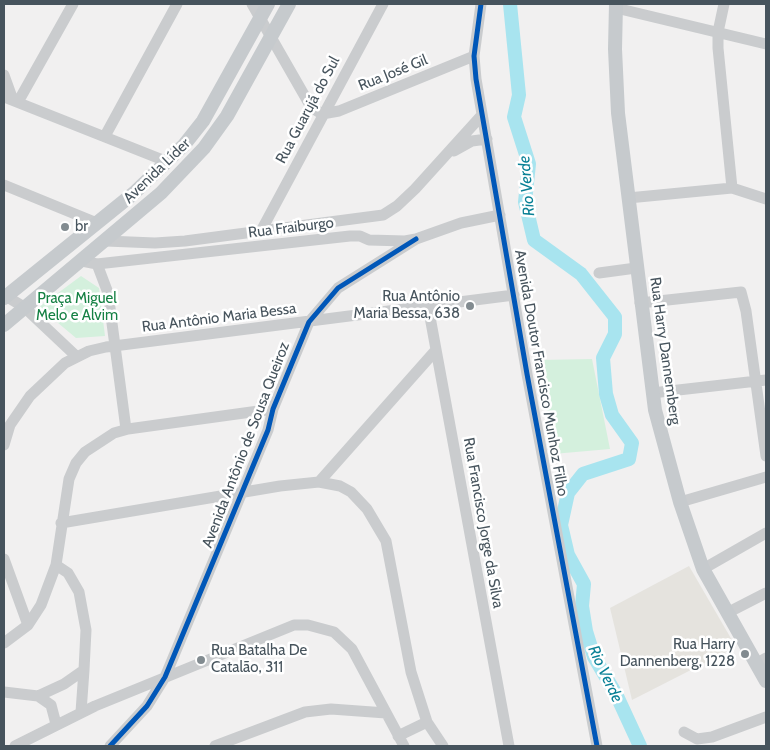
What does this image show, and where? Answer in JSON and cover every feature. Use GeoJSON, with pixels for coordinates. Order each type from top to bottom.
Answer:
{"type":"FeatureCollection","features":[{"type":"Feature","properties":{"kind":"main road","name":"Avenida Líder"},"geometry":{"type":"LineString","coordinates":[[5,296],[97,223],[168,162],[203,121],[268,4]]}},
{"type":"Feature","properties":{"kind":"main road","name":"Avenida Líder"},"geometry":{"type":"LineString","coordinates":[[4,325],[161,193],[204,148],[227,116],[289,4]]}},
{"type":"Feature","properties":{"kind":"main road","name":"Rua Harry Dannemberg"},"geometry":{"type":"LineString","coordinates":[[616,6],[615,49],[618,113],[640,303],[652,393],[659,428],[680,502],[703,568],[727,613],[762,661],[766,681]]}},
{"type":"Feature","properties":{"kind":"street"},"geometry":{"type":"LineString","coordinates":[[12,100],[73,4]]}},
{"type":"Feature","properties":{"kind":"street"},"geometry":{"type":"LineString","coordinates":[[105,136],[176,4]]}},
{"type":"Feature","properties":{"kind":"street"},"geometry":{"type":"LineString","coordinates":[[252,4],[311,107],[322,114]]}},
{"type":"Feature","properties":{"kind":"street","name":"Rua Guarujá do Sul"},"geometry":{"type":"LineString","coordinates":[[261,231],[322,114],[383,4]]}},
{"type":"Feature","properties":{"kind":"street","name":"Avenida Doutor Francisco Munhoz Filho"},"geometry":{"type":"LineString","coordinates":[[481,4],[474,56],[482,115],[597,746]]}},
{"type":"Feature","properties":{"kind":"street"},"geometry":{"type":"LineString","coordinates":[[724,4],[718,32],[720,79],[732,188]]}},
{"type":"Feature","properties":{"kind":"street"},"geometry":{"type":"LineString","coordinates":[[616,6],[766,44]]}},
{"type":"Feature","properties":{"kind":"street","name":"Rua José Gil"},"geometry":{"type":"LineString","coordinates":[[322,114],[339,111],[474,56]]}},
{"type":"Feature","properties":{"kind":"street"},"geometry":{"type":"LineString","coordinates":[[4,75],[12,100]]}},
{"type":"Feature","properties":{"kind":"street"},"geometry":{"type":"LineString","coordinates":[[12,100],[168,162]]}},
{"type":"Feature","properties":{"kind":"street","name":"Rua Fraiburgo"},"geometry":{"type":"LineString","coordinates":[[106,241],[155,243],[384,215],[397,206],[482,115]]}},
{"type":"Feature","properties":{"kind":"street","name":"Rua Fraiburgo"},"geometry":{"type":"LineString","coordinates":[[441,161],[463,144],[479,139],[487,139]]}},
{"type":"Feature","properties":{"kind":"street"},"geometry":{"type":"LineString","coordinates":[[4,185],[97,223]]}},
{"type":"Feature","properties":{"kind":"street"},"geometry":{"type":"LineString","coordinates":[[628,198],[732,188],[766,199]]}},
{"type":"Feature","properties":{"kind":"street","name":"Rua Fraiburgo"},"geometry":{"type":"LineString","coordinates":[[82,261],[97,264],[350,236],[374,240],[416,239],[461,223],[500,215]]}},
{"type":"Feature","properties":{"kind":"street","name":"Avenida Antônio de Sousa Queiroz"},"geometry":{"type":"LineString","coordinates":[[110,746],[147,706],[165,677],[268,430],[273,409],[308,322],[338,288],[416,239]]}},
{"type":"Feature","properties":{"kind":"street"},"geometry":{"type":"LineString","coordinates":[[97,264],[108,293],[126,429]]}},
{"type":"Feature","properties":{"kind":"street"},"geometry":{"type":"LineString","coordinates":[[599,273],[636,268]]}},
{"type":"Feature","properties":{"kind":"street"},"geometry":{"type":"LineString","coordinates":[[640,303],[741,292],[761,380],[766,456]]}},
{"type":"Feature","properties":{"kind":"street","name":"Rua Antônio Maria Bessa"},"geometry":{"type":"LineString","coordinates":[[4,445],[10,426],[30,396],[47,379],[76,356],[116,346],[514,295]]}},
{"type":"Feature","properties":{"kind":"street"},"geometry":{"type":"LineString","coordinates":[[5,296],[24,307],[76,356]]}},
{"type":"Feature","properties":{"kind":"street","name":"Rua Francisco Jorge da Silva"},"geometry":{"type":"LineString","coordinates":[[428,306],[509,746]]}},
{"type":"Feature","properties":{"kind":"street"},"geometry":{"type":"LineString","coordinates":[[319,482],[436,350]]}},
{"type":"Feature","properties":{"kind":"street"},"geometry":{"type":"LineString","coordinates":[[652,393],[761,380]]}},
{"type":"Feature","properties":{"kind":"street"},"geometry":{"type":"LineString","coordinates":[[4,643],[28,625],[41,606],[56,565],[69,479],[76,463],[86,452],[101,440],[126,429],[273,409]]}},
{"type":"Feature","properties":{"kind":"street"},"geometry":{"type":"LineString","coordinates":[[680,502],[766,477]]}},
{"type":"Feature","properties":{"kind":"street"},"geometry":{"type":"LineString","coordinates":[[61,523],[319,482],[340,486],[351,492],[367,509],[386,541],[411,672],[427,722],[442,746]]}},
{"type":"Feature","properties":{"kind":"street"},"geometry":{"type":"LineString","coordinates":[[703,568],[766,534]]}},
{"type":"Feature","properties":{"kind":"street"},"geometry":{"type":"LineString","coordinates":[[4,559],[28,625]]}},
{"type":"Feature","properties":{"kind":"street"},"geometry":{"type":"LineString","coordinates":[[56,565],[68,572],[79,592],[86,630],[81,712]]}},
{"type":"Feature","properties":{"kind":"street"},"geometry":{"type":"LineString","coordinates":[[727,613],[766,593]]}},
{"type":"Feature","properties":{"kind":"street"},"geometry":{"type":"LineString","coordinates":[[14,746],[81,712],[294,625],[308,625],[334,632],[352,649],[401,741],[427,722]]}},
{"type":"Feature","properties":{"kind":"street"},"geometry":{"type":"LineString","coordinates":[[38,696],[64,684],[84,670]]}},
{"type":"Feature","properties":{"kind":"street"},"geometry":{"type":"LineString","coordinates":[[4,692],[38,696],[51,705],[56,724]]}},
{"type":"Feature","properties":{"kind":"street"},"geometry":{"type":"LineString","coordinates":[[215,746],[305,712],[331,708],[386,713]]}},
{"type":"Feature","properties":{"kind":"street"},"geometry":{"type":"LineString","coordinates":[[684,732],[697,739],[712,737],[766,717]]}},
{"type":"Feature","properties":{"kind":"shaded area"},"geometry":{"type":"Polygon","coordinates":[[[689,566],[736,647],[632,700],[610,608],[689,566]]]}},
{"type":"Feature","properties":{"kind":"green space","name":"Praça Miguel Melo e Alvim"},"geometry":{"type":"Polygon","coordinates":[[[81,276],[99,288],[105,336],[76,338],[39,307],[81,276]]]}},
{"type":"Feature","properties":{"kind":"green space"},"geometry":{"type":"Polygon","coordinates":[[[592,359],[610,449],[553,454],[539,360],[592,359]]]}},
{"type":"Feature","properties":{"kind":"waterway","name":"Rio Verde"},"geometry":{"type":"LineString","coordinates":[[510,4],[519,95],[514,117],[529,164],[525,202],[534,240],[581,274],[615,317],[615,334],[603,358],[606,394],[612,415],[632,443],[629,459],[583,474],[568,493],[561,525],[568,555],[584,584],[582,606],[586,631],[594,657],[616,694],[640,746]]}},
{"type":"Feature","properties":{"kind":"cycle path"},"geometry":{"type":"LineString","coordinates":[[481,4],[474,56],[476,79],[527,374],[597,746]]}},
{"type":"Feature","properties":{"kind":"cycle path"},"geometry":{"type":"LineString","coordinates":[[110,746],[147,706],[165,677],[268,430],[273,409],[309,322],[338,288],[416,239]]}},
{"type":"Feature","properties":{"kind":"place","name":"br"},"geometry":{"type":"Point","coordinates":[65,227]}},
{"type":"Feature","properties":{"kind":"place","name":"Rua Antônio Maria Bessa, 638"},"geometry":{"type":"Point","coordinates":[470,306]}},
{"type":"Feature","properties":{"kind":"place","name":"Rua Harry Dannenberg, 1228"},"geometry":{"type":"Point","coordinates":[745,654]}},
{"type":"Feature","properties":{"kind":"place","name":"Rua Batalha De Catalão, 311"},"geometry":{"type":"Point","coordinates":[201,660]}}]}
